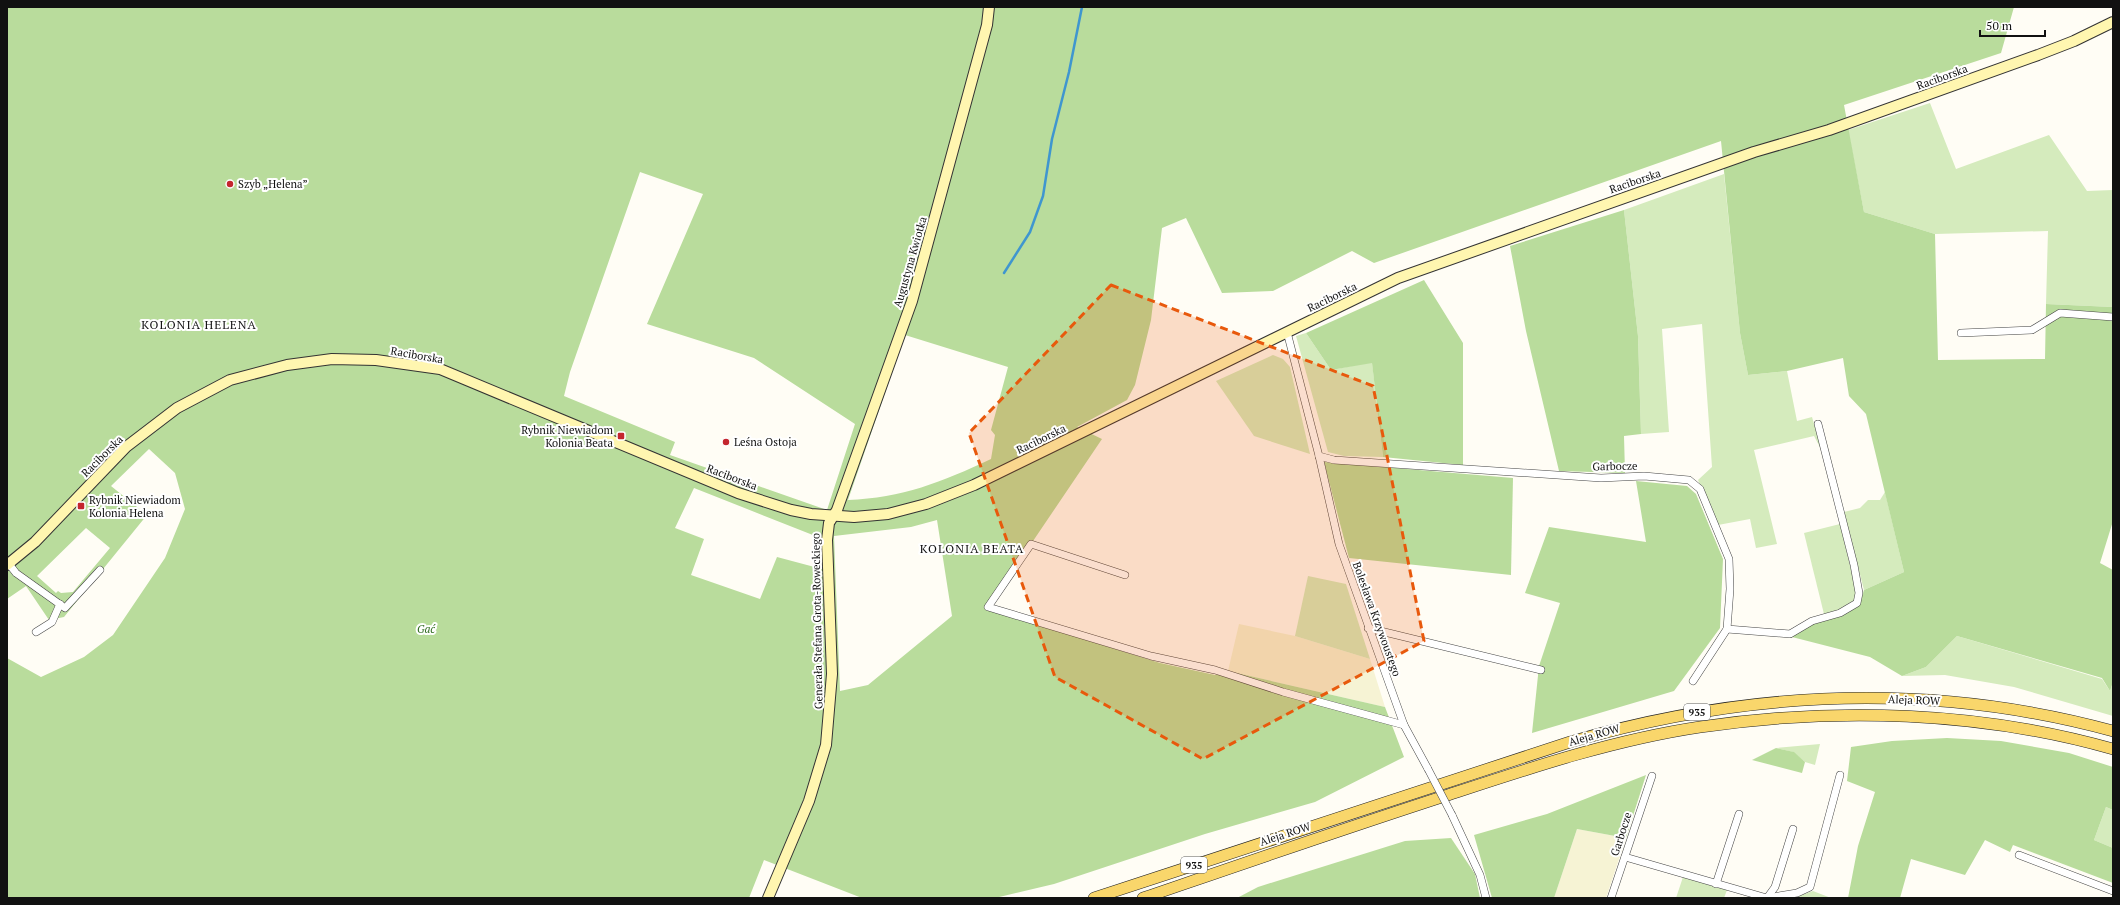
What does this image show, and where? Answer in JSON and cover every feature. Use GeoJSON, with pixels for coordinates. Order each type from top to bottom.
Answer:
{"type":"FeatureCollection","features":[{"type":"Feature","properties":{"kind":"main road","name":"Augustyna Kwiotka"},"geometry":{"type":"LineString","coordinates":[[832,516],[837,510],[912,301],[987,25],[989,7]]}},
{"type":"Feature","properties":{"kind":"main road","name":"Raciborska"},"geometry":{"type":"LineString","coordinates":[[8,564],[35,542],[126,448],[176,408],[230,380],[287,365],[332,359],[382,361],[440,369],[738,493],[791,510],[832,516],[888,514],[950,496],[1398,278],[1747,155],[1829,130],[2074,41],[2113,22]]}},
{"type":"Feature","properties":{"kind":"main road","name":"Generała Stefana Grota-Roweckiego"},"geometry":{"type":"LineString","coordinates":[[768,898],[775,885],[789,847],[809,801],[826,745],[832,674],[827,540],[829,523],[832,516]]}},
{"type":"Feature","properties":{"kind":"main road","name":"Aleja ROW"},"geometry":{"type":"LineString","coordinates":[[1094,898],[1570,742],[1626,726],[1725,707],[1794,701],[1855,698],[1929,699],[2005,708],[2113,731]]}},
{"type":"Feature","properties":{"kind":"main road","name":"Aleja ROW"},"geometry":{"type":"LineString","coordinates":[[1143,898],[1524,770],[1636,740],[1699,727],[1772,719],[1831,715],[1915,716],[1968,721],[2042,733],[2113,749]]}},
{"type":"Feature","properties":{"kind":"main road","name":"Generała Stefana Grota-Roweckiego"},"geometry":{"type":"LineString","coordinates":[[774,898],[775,885]]}},
{"type":"Feature","properties":{"kind":"street"},"geometry":{"type":"LineString","coordinates":[[1961,333],[2032,330],[2060,313],[2113,317]]}},
{"type":"Feature","properties":{"kind":"street","name":"Bolesława Krzywoustego"},"geometry":{"type":"LineString","coordinates":[[1287,332],[1319,456],[1339,544],[1368,628],[1404,725],[1452,815],[1480,875],[1486,898]]}},
{"type":"Feature","properties":{"kind":"street"},"geometry":{"type":"LineString","coordinates":[[1727,629],[1790,634],[1812,621],[1840,612],[1857,602],[1859,593],[1854,565],[1818,424]]}},
{"type":"Feature","properties":{"kind":"street","name":"Garbocze"},"geometry":{"type":"LineString","coordinates":[[1319,456],[1334,460],[1601,478],[1644,476],[1689,480],[1700,489],[1729,559],[1730,589],[1727,629],[1693,681]]}},
{"type":"Feature","properties":{"kind":"street"},"geometry":{"type":"LineString","coordinates":[[1125,575],[1031,544],[988,607],[1151,656],[1216,670],[1283,692],[1404,725]]}},
{"type":"Feature","properties":{"kind":"street"},"geometry":{"type":"LineString","coordinates":[[8,564],[16,573],[65,608],[100,570]]}},
{"type":"Feature","properties":{"kind":"street"},"geometry":{"type":"LineString","coordinates":[[36,632],[52,622],[60,604]]}},
{"type":"Feature","properties":{"kind":"street"},"geometry":{"type":"LineString","coordinates":[[1368,628],[1541,670]]}},
{"type":"Feature","properties":{"kind":"street"},"geometry":{"type":"LineString","coordinates":[[1625,857],[1767,898],[1797,893],[1810,887],[1840,775]]}},
{"type":"Feature","properties":{"kind":"street","name":"Garbocze"},"geometry":{"type":"LineString","coordinates":[[1611,898],[1652,776]]}},
{"type":"Feature","properties":{"kind":"street"},"geometry":{"type":"LineString","coordinates":[[1716,884],[1739,814]]}},
{"type":"Feature","properties":{"kind":"street"},"geometry":{"type":"LineString","coordinates":[[1767,898],[1775,887],[1793,829]]}},
{"type":"Feature","properties":{"kind":"street"},"geometry":{"type":"LineString","coordinates":[[2019,855],[2113,891]]}},
{"type":"Feature","properties":{"kind":"highlighted area"},"geometry":{"type":"Polygon","coordinates":[[[1111,285],[1373,386],[1424,641],[1203,759],[1055,677],[969,433],[1111,285]]]}},
{"type":"Feature","properties":{"kind":"shaded area"},"geometry":{"type":"Polygon","coordinates":[[[1239,624],[1295,636],[1370,659],[1385,707],[1228,671],[1239,624]]]}},
{"type":"Feature","properties":{"kind":"shaded area"},"geometry":{"type":"Polygon","coordinates":[[[1577,829],[1626,838],[1606,898],[1554,898],[1577,829]]]}},
{"type":"Feature","properties":{"kind":"green space","name":"Gać"},"geometry":{"type":"Polygon","coordinates":[[[7,7],[2014,7],[2001,53],[1844,105],[1864,212],[1935,234],[1938,360],[2045,359],[2046,304],[2113,307],[2113,521],[2100,563],[2113,570],[2113,682],[2110,691],[2102,678],[1957,636],[1926,667],[1902,676],[1870,657],[1792,637],[1805,628],[1860,602],[1864,590],[1904,572],[1866,414],[1849,396],[1843,358],[1787,371],[1748,375],[1740,333],[1721,141],[1374,263],[1352,251],[1273,291],[1222,293],[1186,218],[1162,228],[1151,320],[1135,385],[1127,400],[1077,427],[1102,439],[1031,544],[984,608],[1160,663],[1215,675],[1228,671],[1385,707],[1404,757],[1315,802],[1205,834],[1054,884],[995,898],[862,898],[764,860],[749,898],[7,898],[7,658],[41,677],[84,657],[113,635],[165,558],[185,509],[175,473],[149,449],[111,486],[147,515],[64,617],[49,620],[26,586],[7,599],[7,7]],[[640,172],[570,372],[564,396],[675,442],[670,455],[827,510],[855,424],[754,358],[647,324],[703,194],[640,172]],[[905,335],[848,500],[868,499],[904,492],[938,482],[991,459],[995,435],[991,430],[1008,367],[905,335]],[[694,488],[675,528],[704,539],[691,575],[760,599],[777,557],[822,569],[823,539],[694,488]],[[937,520],[911,527],[834,536],[840,691],[868,685],[952,616],[937,520]],[[86,528],[37,576],[56,593],[58,591],[61,593],[73,592],[110,548],[86,528]]]}},
{"type":"Feature","properties":{"kind":"green space"},"geometry":{"type":"Polygon","coordinates":[[[1930,103],[1956,169],[2049,135],[2087,191],[2113,190],[2113,307],[2046,304],[2048,231],[1935,234],[1864,212],[1848,130],[1930,103]]]}},
{"type":"Feature","properties":{"kind":"green space"},"geometry":{"type":"Polygon","coordinates":[[[1724,174],[1740,333],[1748,375],[1787,371],[1797,421],[1812,417],[1822,451],[1814,436],[1754,450],[1777,544],[1756,548],[1750,519],[1718,525],[1698,480],[1712,467],[1702,324],[1662,329],[1669,432],[1641,434],[1638,336],[1624,210],[1724,174]]]}},
{"type":"Feature","properties":{"kind":"green space"},"geometry":{"type":"Polygon","coordinates":[[[1624,210],[1638,336],[1641,434],[1624,436],[1625,473],[1559,471],[1526,331],[1510,246],[1624,210]]]}},
{"type":"Feature","properties":{"kind":"green space"},"geometry":{"type":"Polygon","coordinates":[[[1424,280],[1463,343],[1463,465],[1383,457],[1372,363],[1331,370],[1306,333],[1424,280]]]}},
{"type":"Feature","properties":{"kind":"green space"},"geometry":{"type":"Polygon","coordinates":[[[1306,333],[1331,370],[1372,362],[1383,457],[1344,456],[1328,452],[1296,336],[1306,333]]]}},
{"type":"Feature","properties":{"kind":"green space"},"geometry":{"type":"Polygon","coordinates":[[[1273,355],[1283,359],[1290,367],[1310,454],[1254,436],[1216,381],[1273,355]]]}},
{"type":"Feature","properties":{"kind":"green space"},"geometry":{"type":"Polygon","coordinates":[[[1324,462],[1513,478],[1511,575],[1349,558],[1324,462]]]}},
{"type":"Feature","properties":{"kind":"green space"},"geometry":{"type":"Polygon","coordinates":[[[1636,481],[1687,486],[1696,494],[1723,559],[1720,628],[1674,691],[1532,733],[1539,666],[1560,603],[1525,593],[1549,527],[1646,542],[1636,481]]]}},
{"type":"Feature","properties":{"kind":"green space"},"geometry":{"type":"Polygon","coordinates":[[[1885,492],[1904,572],[1864,590],[1844,512],[1860,508],[1868,500],[1880,500],[1885,492]]]}},
{"type":"Feature","properties":{"kind":"green space"},"geometry":{"type":"Polygon","coordinates":[[[1840,524],[1856,590],[1854,602],[1842,609],[1824,614],[1804,533],[1840,524]]]}},
{"type":"Feature","properties":{"kind":"green space"},"geometry":{"type":"Polygon","coordinates":[[[1308,576],[1346,584],[1370,659],[1295,636],[1308,576]]]}},
{"type":"Feature","properties":{"kind":"green space"},"geometry":{"type":"Polygon","coordinates":[[[1957,636],[2102,679],[2110,691],[2113,682],[2113,716],[2014,687],[1945,675],[1902,676],[1926,667],[1957,636]]]}},
{"type":"Feature","properties":{"kind":"green space"},"geometry":{"type":"Polygon","coordinates":[[[1947,738],[2001,741],[2069,753],[2113,767],[2113,810],[2106,807],[2094,840],[2113,848],[2113,883],[2013,845],[2010,852],[1985,840],[1965,875],[1911,859],[1900,898],[1848,898],[1858,846],[1875,792],[1847,781],[1851,747],[1892,741],[1947,738]]]}},
{"type":"Feature","properties":{"kind":"green space"},"geometry":{"type":"Polygon","coordinates":[[[1820,744],[1815,765],[1805,762],[1793,752],[1776,748],[1820,744]]]}},
{"type":"Feature","properties":{"kind":"green space"},"geometry":{"type":"Polygon","coordinates":[[[1776,748],[1794,752],[1805,762],[1802,773],[1752,760],[1776,748]]]}},
{"type":"Feature","properties":{"kind":"green space"},"geometry":{"type":"Polygon","coordinates":[[[1646,775],[1626,838],[1577,829],[1554,898],[1492,898],[1474,835],[1547,814],[1646,775]]]}},
{"type":"Feature","properties":{"kind":"green space"},"geometry":{"type":"Polygon","coordinates":[[[2106,807],[2113,810],[2113,848],[2094,840],[2106,807]]]}},
{"type":"Feature","properties":{"kind":"green space"},"geometry":{"type":"Polygon","coordinates":[[[1451,838],[1475,874],[1480,898],[1237,898],[1258,887],[1405,841],[1451,838]]]}},
{"type":"Feature","properties":{"kind":"green space"},"geometry":{"type":"Polygon","coordinates":[[[1683,877],[1727,890],[1724,898],[1676,898],[1683,877]]]}},
{"type":"Feature","properties":{"kind":"green space"},"geometry":{"type":"Polygon","coordinates":[[[1813,891],[1831,898],[1793,898],[1813,891]]]}},
{"type":"Feature","properties":{"kind":"waterway"},"geometry":{"type":"LineString","coordinates":[[1004,273],[1030,232],[1043,196],[1052,139],[1069,72],[1082,7]]}},
{"type":"Feature","properties":{"kind":"place","name":"Szyb „Helena”"},"geometry":{"type":"Point","coordinates":[230,184]}},
{"type":"Feature","properties":{"kind":"place","name":"Rybnik Niewiadom Kolonia Beata"},"geometry":{"type":"Point","coordinates":[621,436]}},
{"type":"Feature","properties":{"kind":"place","name":"Leśna Ostoja"},"geometry":{"type":"Point","coordinates":[726,442]}},
{"type":"Feature","properties":{"kind":"place","name":"Rybnik Niewiadom Kolonia Helena"},"geometry":{"type":"Point","coordinates":[81,506]}},
{"type":"Feature","properties":{"kind":"district","name":"KOLONIA HELENA"},"geometry":{"type":"Point","coordinates":[199,324]}},
{"type":"Feature","properties":{"kind":"district","name":"KOLONIA BEATA"},"geometry":{"type":"Point","coordinates":[972,548]}}]}
